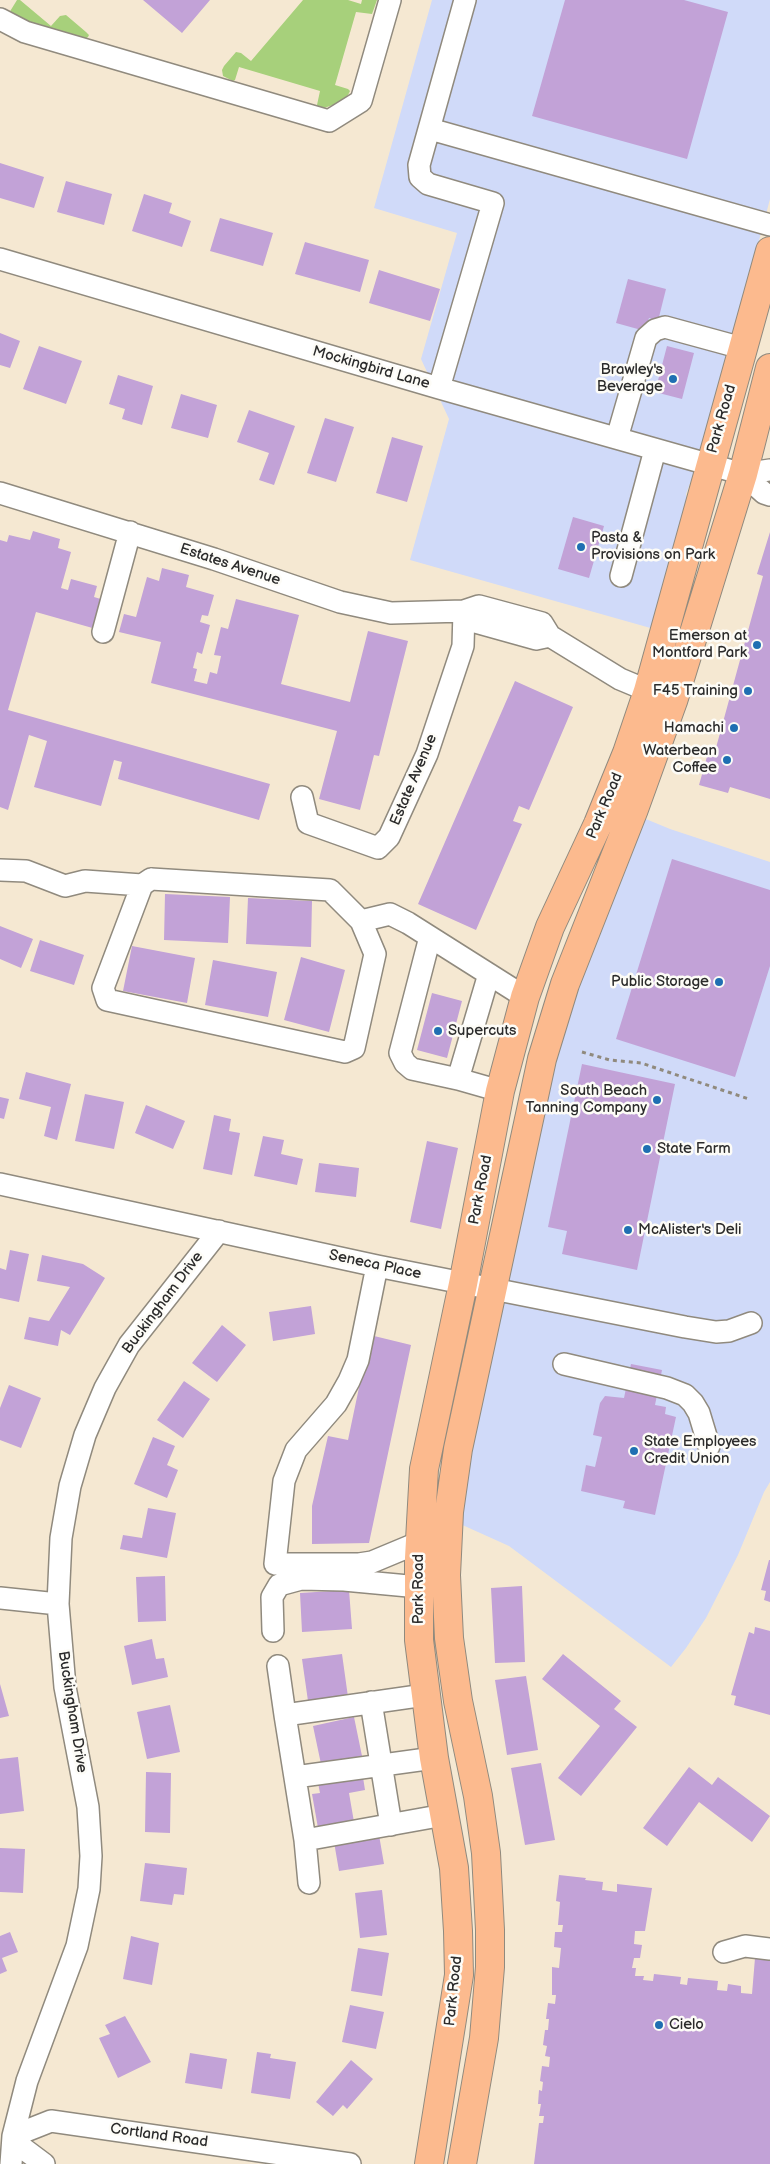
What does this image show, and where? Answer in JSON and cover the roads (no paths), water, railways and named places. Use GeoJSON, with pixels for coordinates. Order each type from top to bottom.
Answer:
{"type":"FeatureCollection","features":[{"type":"Feature","properties":{"kind":"main road","name":"Park Road"},"geometry":{"type":"LineString","coordinates":[[430,2164],[458,1975],[458,1931],[454,1868],[434,1758],[419,1640],[418,1587],[424,1469],[463,1284],[500,1091],[525,997],[550,927],[598,824],[627,753],[648,691],[770,251]]}},
{"type":"Feature","properties":{"kind":"main road","name":"Park Road"},"geometry":{"type":"LineString","coordinates":[[462,2164],[484,2038],[490,1967],[490,1910],[486,1853],[478,1796],[458,1701],[449,1638],[446,1575],[449,1512],[458,1449],[542,1059],[565,984],[634,809],[673,701],[743,474],[770,368]]}},
{"type":"Feature","properties":{"kind":"street"},"geometry":{"type":"LineString","coordinates":[[0,19],[24,32],[329,122],[361,101],[390,0]]}},
{"type":"Feature","properties":{"kind":"street"},"geometry":{"type":"LineString","coordinates":[[439,388],[493,203],[428,184],[420,177],[419,165],[465,0]]}},
{"type":"Feature","properties":{"kind":"street"},"geometry":{"type":"LineString","coordinates":[[430,129],[770,225]]}},
{"type":"Feature","properties":{"kind":"street","name":"Mockingbird Lane"},"geometry":{"type":"LineString","coordinates":[[0,259],[709,466],[743,474],[770,470]]}},
{"type":"Feature","properties":{"kind":"street"},"geometry":{"type":"LineString","coordinates":[[617,438],[646,338],[655,330],[666,327],[742,348]]}},
{"type":"Feature","properties":{"kind":"street"},"geometry":{"type":"LineString","coordinates":[[621,576],[655,450]]}},
{"type":"Feature","properties":{"kind":"street","name":"Mockingbird Lane"},"geometry":{"type":"LineString","coordinates":[[743,474],[764,493],[770,495]]}},
{"type":"Feature","properties":{"kind":"street","name":"Estates Avenue"},"geometry":{"type":"LineString","coordinates":[[0,493],[130,532],[340,602],[391,613],[464,611]]}},
{"type":"Feature","properties":{"kind":"street"},"geometry":{"type":"LineString","coordinates":[[103,632],[130,532]]}},
{"type":"Feature","properties":{"kind":"street"},"geometry":{"type":"LineString","coordinates":[[464,611],[475,622],[511,623],[536,639],[550,636],[620,679],[673,701]]}},
{"type":"Feature","properties":{"kind":"street","name":"Estate Avenue"},"geometry":{"type":"LineString","coordinates":[[302,797],[308,823],[378,848],[389,837],[430,745],[463,646],[464,611]]}},
{"type":"Feature","properties":{"kind":"street"},"geometry":{"type":"LineString","coordinates":[[0,870],[26,871],[66,886],[85,881],[142,885]]}},
{"type":"Feature","properties":{"kind":"street"},"geometry":{"type":"LineString","coordinates":[[151,879],[330,890],[361,921],[375,954],[354,1048],[345,1052],[106,1000],[103,988],[142,885],[151,879]]}},
{"type":"Feature","properties":{"kind":"street"},"geometry":{"type":"LineString","coordinates":[[361,921],[390,914],[525,997]]}},
{"type":"Feature","properties":{"kind":"street"},"geometry":{"type":"LineString","coordinates":[[430,937],[400,1053],[405,1063],[412,1069],[500,1091]]}},
{"type":"Feature","properties":{"kind":"street"},"geometry":{"type":"LineString","coordinates":[[458,1079],[489,974]]}},
{"type":"Feature","properties":{"kind":"street","name":"Seneca Place"},"geometry":{"type":"LineString","coordinates":[[0,1184],[463,1284],[713,1332],[729,1331],[750,1323]]}},
{"type":"Feature","properties":{"kind":"street","name":"Buckingham Drive"},"geometry":{"type":"LineString","coordinates":[[11,2164],[4,2132],[27,2081],[77,1946],[89,1890],[91,1856],[88,1807],[65,1687],[58,1604],[61,1538],[70,1486],[85,1435],[105,1388],[129,1345],[218,1231]]}},
{"type":"Feature","properties":{"kind":"street"},"geometry":{"type":"LineString","coordinates":[[377,1266],[358,1360],[350,1381],[336,1404],[296,1450],[284,1481],[275,1564],[359,1564],[372,1562],[420,1542]]}},
{"type":"Feature","properties":{"kind":"street"},"geometry":{"type":"LineString","coordinates":[[564,1364],[666,1388],[685,1395],[699,1413],[709,1446]]}},
{"type":"Feature","properties":{"kind":"street"},"geometry":{"type":"LineString","coordinates":[[273,1631],[272,1597],[279,1585],[301,1579],[344,1580],[418,1587]]}},
{"type":"Feature","properties":{"kind":"street"},"geometry":{"type":"LineString","coordinates":[[0,1598],[58,1604]]}},
{"type":"Feature","properties":{"kind":"street"},"geometry":{"type":"LineString","coordinates":[[278,1666],[309,1883]]}},
{"type":"Feature","properties":{"kind":"street"},"geometry":{"type":"LineString","coordinates":[[285,1715],[425,1695]]}},
{"type":"Feature","properties":{"kind":"street"},"geometry":{"type":"LineString","coordinates":[[371,1702],[391,1825]]}},
{"type":"Feature","properties":{"kind":"street"},"geometry":{"type":"LineString","coordinates":[[295,1777],[434,1758]]}},
{"type":"Feature","properties":{"kind":"street"},"geometry":{"type":"LineString","coordinates":[[304,1840],[444,1815]]}},
{"type":"Feature","properties":{"kind":"street"},"geometry":{"type":"LineString","coordinates":[[724,1952],[745,1946],[770,1950]]}},
{"type":"Feature","properties":{"kind":"street","name":"Cortland Road"},"geometry":{"type":"LineString","coordinates":[[4,2132],[51,2121],[350,2164]]}},
{"type":"Feature","properties":{"kind":"street"},"geometry":{"type":"LineString","coordinates":[[4,2132],[44,2164]]}},
{"type":"Feature","properties":{"kind":"place","name":"Brawley's Beverage"},"geometry":{"type":"Point","coordinates":[673,379]}},
{"type":"Feature","properties":{"kind":"place","name":"Pasta & Provisions on Park"},"geometry":{"type":"Point","coordinates":[581,547]}},
{"type":"Feature","properties":{"kind":"place","name":"Emerson at Montford Park"},"geometry":{"type":"Point","coordinates":[757,645]}},
{"type":"Feature","properties":{"kind":"place","name":"F45 Training"},"geometry":{"type":"Point","coordinates":[748,691]}},
{"type":"Feature","properties":{"kind":"place","name":"Hamachi"},"geometry":{"type":"Point","coordinates":[734,728]}},
{"type":"Feature","properties":{"kind":"place","name":"Waterbean Coffee"},"geometry":{"type":"Point","coordinates":[727,760]}},
{"type":"Feature","properties":{"kind":"place","name":"Public Storage"},"geometry":{"type":"Point","coordinates":[719,982]}},
{"type":"Feature","properties":{"kind":"place","name":"Supercuts"},"geometry":{"type":"Point","coordinates":[438,1031]}},
{"type":"Feature","properties":{"kind":"place","name":"South Beach Tanning Company"},"geometry":{"type":"Point","coordinates":[657,1100]}},
{"type":"Feature","properties":{"kind":"place","name":"State Farm"},"geometry":{"type":"Point","coordinates":[647,1149]}},
{"type":"Feature","properties":{"kind":"place","name":"McAlister's Deli"},"geometry":{"type":"Point","coordinates":[628,1230]}},
{"type":"Feature","properties":{"kind":"place","name":"State Employees Credit Union"},"geometry":{"type":"Point","coordinates":[634,1451]}},
{"type":"Feature","properties":{"kind":"place","name":"Cielo"},"geometry":{"type":"Point","coordinates":[659,2025]}}]}
